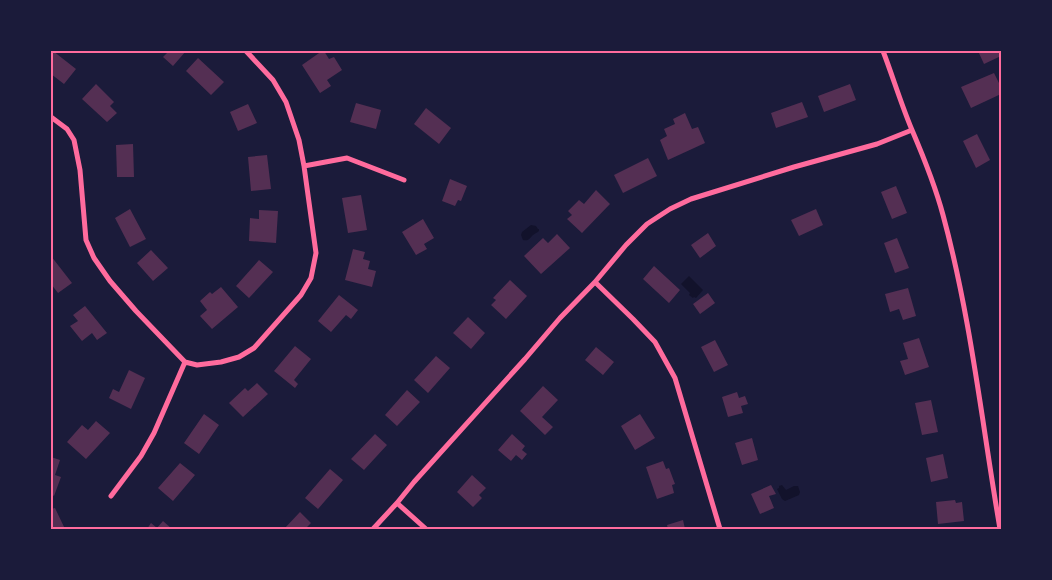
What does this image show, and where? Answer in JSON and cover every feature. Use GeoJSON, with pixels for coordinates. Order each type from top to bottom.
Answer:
{"type":"FeatureCollection","features":[{"type":"Feature","properties":{"kind":"street"},"geometry":{"type":"LineString","coordinates":[[51,117],[67,129],[74,140],[80,170],[86,240],[94,258],[116,288],[185,362],[197,365],[221,362],[239,357],[254,348],[301,295],[310,278],[316,254],[304,166],[286,102],[273,80],[246,51]]}},
{"type":"Feature","properties":{"kind":"street"},"geometry":{"type":"LineString","coordinates":[[883,51],[931,176],[956,267],[970,335],[1000,529]]}},
{"type":"Feature","properties":{"kind":"street"},"geometry":{"type":"LineString","coordinates":[[373,529],[560,318],[647,224],[691,199],[877,144],[912,130]]}},
{"type":"Feature","properties":{"kind":"street"},"geometry":{"type":"LineString","coordinates":[[304,166],[347,158],[404,180]]}},
{"type":"Feature","properties":{"kind":"street"},"geometry":{"type":"LineString","coordinates":[[595,282],[655,342],[675,378],[720,529]]}},
{"type":"Feature","properties":{"kind":"street"},"geometry":{"type":"LineString","coordinates":[[111,496],[141,456],[154,433],[185,362]]}},
{"type":"Feature","properties":{"kind":"street"},"geometry":{"type":"LineString","coordinates":[[397,503],[426,529]]}},
{"type":"Feature","properties":{"kind":"shaded area"},"geometry":{"type":"Polygon","coordinates":[[[531,225],[536,226],[539,231],[529,240],[523,240],[522,232],[531,225]]]}},
{"type":"Feature","properties":{"kind":"shaded area"},"geometry":{"type":"Polygon","coordinates":[[[689,276],[703,290],[696,298],[689,295],[690,293],[681,284],[689,276]]]}},
{"type":"Feature","properties":{"kind":"shaded area"},"geometry":{"type":"Polygon","coordinates":[[[782,485],[786,490],[798,486],[799,495],[785,501],[777,489],[782,485]]]}},
{"type":"Feature","properties":{"kind":"building"},"geometry":{"type":"Polygon","coordinates":[[[51,51],[76,69],[64,84],[51,74],[51,51]]]}},
{"type":"Feature","properties":{"kind":"building"},"geometry":{"type":"Polygon","coordinates":[[[166,51],[186,51],[173,66],[163,57],[167,53],[166,51]]]}},
{"type":"Feature","properties":{"kind":"building"},"geometry":{"type":"Polygon","coordinates":[[[324,51],[329,59],[334,57],[342,70],[327,80],[331,86],[320,93],[302,65],[324,51]]]}},
{"type":"Feature","properties":{"kind":"building"},"geometry":{"type":"Polygon","coordinates":[[[978,51],[999,51],[1001,56],[984,64],[978,51]]]}},
{"type":"Feature","properties":{"kind":"building"},"geometry":{"type":"Polygon","coordinates":[[[198,58],[224,82],[211,95],[186,71],[198,58]]]}},
{"type":"Feature","properties":{"kind":"building"},"geometry":{"type":"Polygon","coordinates":[[[994,73],[1001,87],[1001,94],[971,108],[961,87],[994,73]]]}},
{"type":"Feature","properties":{"kind":"building"},"geometry":{"type":"Polygon","coordinates":[[[96,84],[114,102],[110,106],[117,113],[107,122],[82,99],[96,84]]]}},
{"type":"Feature","properties":{"kind":"building"},"geometry":{"type":"Polygon","coordinates":[[[850,84],[856,100],[824,112],[818,96],[850,84]]]}},
{"type":"Feature","properties":{"kind":"building"},"geometry":{"type":"Polygon","coordinates":[[[802,102],[808,117],[776,128],[771,113],[802,102]]]}},
{"type":"Feature","properties":{"kind":"building"},"geometry":{"type":"Polygon","coordinates":[[[356,103],[381,110],[376,129],[350,122],[356,103]]]}},
{"type":"Feature","properties":{"kind":"building"},"geometry":{"type":"Polygon","coordinates":[[[248,104],[257,123],[238,131],[230,112],[248,104]]]}},
{"type":"Feature","properties":{"kind":"building"},"geometry":{"type":"Polygon","coordinates":[[[426,108],[451,128],[439,144],[414,124],[426,108]]]}},
{"type":"Feature","properties":{"kind":"building"},"geometry":{"type":"Polygon","coordinates":[[[685,113],[692,129],[698,127],[705,143],[668,160],[660,140],[667,136],[664,129],[675,124],[673,119],[685,113]]]}},
{"type":"Feature","properties":{"kind":"building"},"geometry":{"type":"Polygon","coordinates":[[[977,134],[990,160],[976,168],[963,141],[977,134]]]}},
{"type":"Feature","properties":{"kind":"building"},"geometry":{"type":"Polygon","coordinates":[[[133,144],[134,177],[117,177],[116,145],[133,144]]]}},
{"type":"Feature","properties":{"kind":"building"},"geometry":{"type":"Polygon","coordinates":[[[267,155],[271,189],[251,191],[248,157],[267,155]]]}},
{"type":"Feature","properties":{"kind":"building"},"geometry":{"type":"Polygon","coordinates":[[[648,158],[657,176],[623,193],[614,175],[648,158]]]}},
{"type":"Feature","properties":{"kind":"building"},"geometry":{"type":"Polygon","coordinates":[[[450,179],[467,186],[461,201],[458,200],[455,206],[442,201],[450,179]]]}},
{"type":"Feature","properties":{"kind":"building"},"geometry":{"type":"Polygon","coordinates":[[[896,186],[907,213],[892,219],[881,192],[896,186]]]}},
{"type":"Feature","properties":{"kind":"building"},"geometry":{"type":"Polygon","coordinates":[[[596,190],[610,204],[582,233],[567,219],[572,215],[568,211],[579,200],[584,204],[596,190]]]}},
{"type":"Feature","properties":{"kind":"building"},"geometry":{"type":"Polygon","coordinates":[[[361,195],[367,230],[348,233],[342,198],[361,195]]]}},
{"type":"Feature","properties":{"kind":"building"},"geometry":{"type":"Polygon","coordinates":[[[130,209],[146,239],[130,247],[115,218],[130,209]]]}},
{"type":"Feature","properties":{"kind":"building"},"geometry":{"type":"Polygon","coordinates":[[[816,209],[823,225],[799,236],[791,220],[816,209]]]}},
{"type":"Feature","properties":{"kind":"building"},"geometry":{"type":"Polygon","coordinates":[[[259,210],[278,211],[276,243],[249,241],[250,218],[259,219],[259,210]]]}},
{"type":"Feature","properties":{"kind":"building"},"geometry":{"type":"Polygon","coordinates":[[[423,219],[434,238],[424,244],[427,249],[416,255],[402,232],[423,219]]]}},
{"type":"Feature","properties":{"kind":"building"},"geometry":{"type":"Polygon","coordinates":[[[708,233],[716,246],[700,258],[691,245],[708,233]]]}},
{"type":"Feature","properties":{"kind":"building"},"geometry":{"type":"Polygon","coordinates":[[[557,234],[570,248],[541,274],[524,256],[543,238],[548,243],[557,234]]]}},
{"type":"Feature","properties":{"kind":"building"},"geometry":{"type":"Polygon","coordinates":[[[897,238],[909,268],[895,273],[884,243],[897,238]]]}},
{"type":"Feature","properties":{"kind":"building"},"geometry":{"type":"Polygon","coordinates":[[[353,249],[365,252],[363,259],[370,261],[368,269],[376,271],[372,287],[345,280],[353,249]]]}},
{"type":"Feature","properties":{"kind":"building"},"geometry":{"type":"Polygon","coordinates":[[[151,250],[168,268],[153,281],[137,263],[151,250]]]}},
{"type":"Feature","properties":{"kind":"building"},"geometry":{"type":"Polygon","coordinates":[[[51,256],[72,283],[58,293],[51,284],[51,256]]]}},
{"type":"Feature","properties":{"kind":"building"},"geometry":{"type":"Polygon","coordinates":[[[259,260],[273,272],[249,298],[236,286],[259,260]]]}},
{"type":"Feature","properties":{"kind":"building"},"geometry":{"type":"Polygon","coordinates":[[[654,266],[680,290],[669,303],[643,279],[654,266]]]}},
{"type":"Feature","properties":{"kind":"building"},"geometry":{"type":"Polygon","coordinates":[[[510,280],[527,296],[506,319],[491,305],[496,300],[493,298],[510,280]]]}},
{"type":"Feature","properties":{"kind":"building"},"geometry":{"type":"Polygon","coordinates":[[[221,287],[238,307],[212,329],[200,316],[207,310],[200,301],[210,292],[212,294],[221,287]]]}},
{"type":"Feature","properties":{"kind":"building"},"geometry":{"type":"Polygon","coordinates":[[[908,288],[916,316],[903,320],[899,309],[890,312],[885,294],[908,288]]]}},
{"type":"Feature","properties":{"kind":"building"},"geometry":{"type":"Polygon","coordinates":[[[708,293],[715,303],[700,314],[693,304],[708,293]]]}},
{"type":"Feature","properties":{"kind":"building"},"geometry":{"type":"Polygon","coordinates":[[[339,295],[358,310],[351,319],[346,315],[331,332],[318,321],[339,295]]]}},
{"type":"Feature","properties":{"kind":"building"},"geometry":{"type":"Polygon","coordinates":[[[85,306],[107,333],[97,340],[92,333],[82,341],[70,326],[78,321],[73,315],[85,306]]]}},
{"type":"Feature","properties":{"kind":"building"},"geometry":{"type":"Polygon","coordinates":[[[468,317],[485,333],[471,349],[453,333],[468,317]]]}},
{"type":"Feature","properties":{"kind":"building"},"geometry":{"type":"Polygon","coordinates":[[[919,338],[929,367],[905,375],[900,361],[908,359],[903,343],[919,338]]]}},
{"type":"Feature","properties":{"kind":"building"},"geometry":{"type":"Polygon","coordinates":[[[715,340],[728,365],[714,372],[701,347],[715,340]]]}},
{"type":"Feature","properties":{"kind":"building"},"geometry":{"type":"Polygon","coordinates":[[[295,346],[311,359],[294,380],[298,384],[295,388],[274,371],[295,346]]]}},
{"type":"Feature","properties":{"kind":"building"},"geometry":{"type":"Polygon","coordinates":[[[596,347],[614,362],[603,375],[585,360],[596,347]]]}},
{"type":"Feature","properties":{"kind":"building"},"geometry":{"type":"Polygon","coordinates":[[[436,356],[450,368],[428,393],[414,380],[436,356]]]}},
{"type":"Feature","properties":{"kind":"building"},"geometry":{"type":"Polygon","coordinates":[[[129,370],[145,378],[131,409],[109,398],[113,389],[119,392],[129,370]]]}},
{"type":"Feature","properties":{"kind":"building"},"geometry":{"type":"Polygon","coordinates":[[[257,383],[268,394],[243,417],[229,403],[245,388],[248,391],[257,383]]]}},
{"type":"Feature","properties":{"kind":"building"},"geometry":{"type":"Polygon","coordinates":[[[543,386],[558,400],[542,417],[553,427],[545,435],[520,411],[543,386]]]}},
{"type":"Feature","properties":{"kind":"building"},"geometry":{"type":"Polygon","coordinates":[[[407,390],[420,402],[397,426],[385,415],[407,390]]]}},
{"type":"Feature","properties":{"kind":"building"},"geometry":{"type":"Polygon","coordinates":[[[737,392],[739,398],[745,396],[748,404],[741,406],[743,413],[728,417],[722,397],[737,392]]]}},
{"type":"Feature","properties":{"kind":"building"},"geometry":{"type":"Polygon","coordinates":[[[931,400],[938,432],[922,435],[915,403],[931,400]]]}},
{"type":"Feature","properties":{"kind":"building"},"geometry":{"type":"Polygon","coordinates":[[[204,414],[219,425],[199,454],[184,443],[204,414]]]}},
{"type":"Feature","properties":{"kind":"building"},"geometry":{"type":"Polygon","coordinates":[[[640,414],[655,438],[635,450],[621,426],[640,414]]]}},
{"type":"Feature","properties":{"kind":"building"},"geometry":{"type":"Polygon","coordinates":[[[96,421],[110,433],[86,459],[67,442],[82,425],[88,430],[96,421]]]}},
{"type":"Feature","properties":{"kind":"building"},"geometry":{"type":"Polygon","coordinates":[[[375,434],[387,445],[364,470],[351,459],[375,434]]]}},
{"type":"Feature","properties":{"kind":"building"},"geometry":{"type":"Polygon","coordinates":[[[512,434],[525,446],[522,450],[527,454],[522,460],[516,455],[511,461],[498,450],[512,434]]]}},
{"type":"Feature","properties":{"kind":"building"},"geometry":{"type":"Polygon","coordinates":[[[752,438],[758,460],[742,465],[735,443],[752,438]]]}},
{"type":"Feature","properties":{"kind":"building"},"geometry":{"type":"Polygon","coordinates":[[[943,454],[948,478],[931,482],[926,458],[943,454]]]}},
{"type":"Feature","properties":{"kind":"building"},"geometry":{"type":"Polygon","coordinates":[[[51,457],[60,460],[55,475],[61,477],[54,496],[51,494],[51,457]]]}},
{"type":"Feature","properties":{"kind":"building"},"geometry":{"type":"Polygon","coordinates":[[[663,461],[666,469],[669,468],[675,484],[672,485],[674,493],[657,499],[646,467],[663,461]]]}},
{"type":"Feature","properties":{"kind":"building"},"geometry":{"type":"Polygon","coordinates":[[[180,463],[195,475],[173,501],[158,488],[180,463]]]}},
{"type":"Feature","properties":{"kind":"building"},"geometry":{"type":"Polygon","coordinates":[[[330,469],[343,480],[318,509],[305,498],[330,469]]]}},
{"type":"Feature","properties":{"kind":"building"},"geometry":{"type":"Polygon","coordinates":[[[472,475],[486,488],[479,495],[482,498],[473,507],[457,492],[472,475]]]}},
{"type":"Feature","properties":{"kind":"building"},"geometry":{"type":"Polygon","coordinates":[[[771,485],[776,494],[769,496],[774,508],[760,514],[751,494],[771,485]]]}},
{"type":"Feature","properties":{"kind":"building"},"geometry":{"type":"Polygon","coordinates":[[[955,500],[956,503],[962,502],[964,521],[938,524],[936,502],[955,500]]]}},
{"type":"Feature","properties":{"kind":"building"},"geometry":{"type":"Polygon","coordinates":[[[55,508],[65,529],[51,529],[51,509],[55,508]]]}},
{"type":"Feature","properties":{"kind":"building"},"geometry":{"type":"Polygon","coordinates":[[[300,512],[311,523],[305,529],[284,529],[300,512]]]}},
{"type":"Feature","properties":{"kind":"building"},"geometry":{"type":"Polygon","coordinates":[[[683,520],[685,529],[668,529],[667,525],[683,520]]]}},
{"type":"Feature","properties":{"kind":"building"},"geometry":{"type":"Polygon","coordinates":[[[163,521],[172,529],[147,529],[151,523],[157,528],[163,521]]]}}]}
